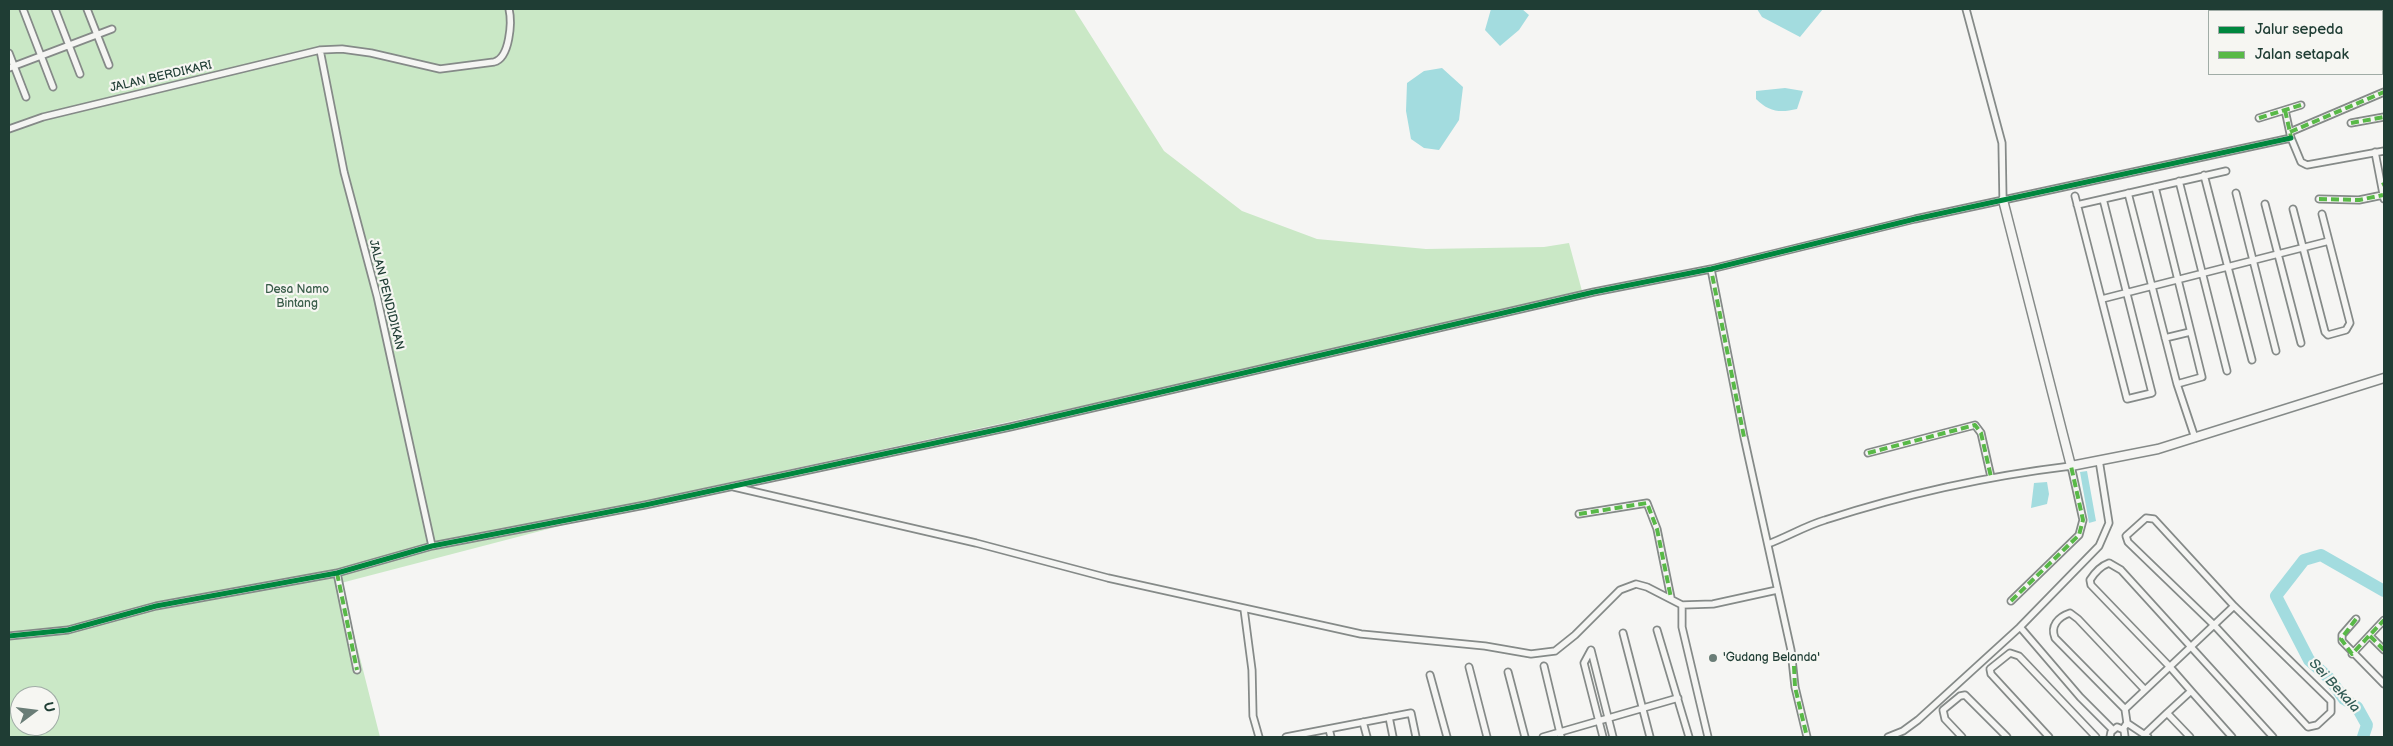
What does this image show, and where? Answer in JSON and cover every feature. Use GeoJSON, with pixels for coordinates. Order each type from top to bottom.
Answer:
{"type":"FeatureCollection","features":[{"type":"Feature","properties":{"kind":"street"},"geometry":{"type":"LineString","coordinates":[[23,9],[53,88]]}},
{"type":"Feature","properties":{"kind":"street"},"geometry":{"type":"LineString","coordinates":[[56,9],[80,74]]}},
{"type":"Feature","properties":{"kind":"street"},"geometry":{"type":"LineString","coordinates":[[87,9],[109,65]]}},
{"type":"Feature","properties":{"kind":"street","name":"JALAN BERDIKARI"},"geometry":{"type":"LineString","coordinates":[[9,129],[43,117],[320,50],[342,49],[371,53],[440,69],[494,62],[502,58],[507,47],[511,20],[509,9]]}},
{"type":"Feature","properties":{"kind":"street"},"geometry":{"type":"LineString","coordinates":[[1966,9],[2002,143],[2003,200],[2071,466],[2082,520],[2079,535],[2011,601]]}},
{"type":"Feature","properties":{"kind":"street"},"geometry":{"type":"LineString","coordinates":[[11,67],[112,29]]}},
{"type":"Feature","properties":{"kind":"street","name":"JALAN PENDIDIKAN"},"geometry":{"type":"LineString","coordinates":[[320,50],[344,172],[378,296],[432,546]]}},
{"type":"Feature","properties":{"kind":"street"},"geometry":{"type":"LineString","coordinates":[[9,53],[11,67],[26,97]]}},
{"type":"Feature","properties":{"kind":"street"},"geometry":{"type":"LineString","coordinates":[[9,636],[68,630],[156,606],[337,573],[432,546],[732,487],[1158,394],[1289,361],[1396,339],[1594,292],[1711,269],[1915,218],[2291,135],[2383,92],[2384,100]]}},
{"type":"Feature","properties":{"kind":"street"},"geometry":{"type":"LineString","coordinates":[[2259,118],[2301,105]]}},
{"type":"Feature","properties":{"kind":"street"},"geometry":{"type":"LineString","coordinates":[[2285,110],[2298,158],[2308,165],[2384,151]]}},
{"type":"Feature","properties":{"kind":"street"},"geometry":{"type":"LineString","coordinates":[[2351,123],[2384,116]]}},
{"type":"Feature","properties":{"kind":"street"},"geometry":{"type":"LineString","coordinates":[[2319,199],[2359,200],[2384,197],[2383,184],[2375,152]]}},
{"type":"Feature","properties":{"kind":"street"},"geometry":{"type":"LineString","coordinates":[[2077,205],[2226,171]]}},
{"type":"Feature","properties":{"kind":"street"},"geometry":{"type":"LineString","coordinates":[[2204,175],[2252,360]]}},
{"type":"Feature","properties":{"kind":"street"},"geometry":{"type":"LineString","coordinates":[[2179,181],[2227,371]]}},
{"type":"Feature","properties":{"kind":"street"},"geometry":{"type":"LineString","coordinates":[[2155,187],[2202,377],[2177,384]]}},
{"type":"Feature","properties":{"kind":"street"},"geometry":{"type":"LineString","coordinates":[[2128,193],[2177,384],[2195,438]]}},
{"type":"Feature","properties":{"kind":"street"},"geometry":{"type":"LineString","coordinates":[[2236,193],[2276,351]]}},
{"type":"Feature","properties":{"kind":"street"},"geometry":{"type":"LineString","coordinates":[[2074,196],[2127,399],[2152,393],[2103,199]]}},
{"type":"Feature","properties":{"kind":"street"},"geometry":{"type":"LineString","coordinates":[[2265,204],[2301,343]]}},
{"type":"Feature","properties":{"kind":"street"},"geometry":{"type":"LineString","coordinates":[[2293,209],[2325,332],[2328,335],[2346,330],[2349,328],[2350,323],[2322,214]]}},
{"type":"Feature","properties":{"kind":"street"},"geometry":{"type":"LineString","coordinates":[[2102,299],[2329,240]]}},
{"type":"Feature","properties":{"kind":"street"},"geometry":{"type":"LineString","coordinates":[[1711,269],[1744,438],[1791,650],[1795,687],[1807,737]]}},
{"type":"Feature","properties":{"kind":"street"},"geometry":{"type":"LineString","coordinates":[[2166,338],[2190,332]]}},
{"type":"Feature","properties":{"kind":"street"},"geometry":{"type":"LineString","coordinates":[[1768,544],[1823,520],[1991,477],[2071,466],[2158,449],[2382,380]]}},
{"type":"Feature","properties":{"kind":"street"},"geometry":{"type":"LineString","coordinates":[[1868,454],[1975,425],[1981,433],[1991,477]]}},
{"type":"Feature","properties":{"kind":"street"},"geometry":{"type":"LineString","coordinates":[[1888,737],[1903,731],[1918,720],[2020,628],[2099,546],[2109,523],[2099,460]]}},
{"type":"Feature","properties":{"kind":"street"},"geometry":{"type":"LineString","coordinates":[[732,487],[976,542],[1108,578],[1361,634],[1545,654],[1555,651],[1575,635],[1620,590],[1636,584],[1671,598],[1682,606],[1713,604],[1777,590]]}},
{"type":"Feature","properties":{"kind":"street"},"geometry":{"type":"LineString","coordinates":[[1579,514],[1647,503],[1657,529],[1671,598]]}},
{"type":"Feature","properties":{"kind":"street"},"geometry":{"type":"LineString","coordinates":[[2146,518],[2154,519],[2234,606],[2331,701],[2331,712],[2317,725],[2308,727],[2215,626],[2128,542],[2126,536],[2138,522],[2146,518]]}},
{"type":"Feature","properties":{"kind":"street"},"geometry":{"type":"LineString","coordinates":[[2232,737],[2170,667],[2091,585],[2093,576],[2103,566],[2109,563],[2121,570],[2273,737]]}},
{"type":"Feature","properties":{"kind":"street"},"geometry":{"type":"LineString","coordinates":[[337,573],[357,670]]}},
{"type":"Feature","properties":{"kind":"street"},"geometry":{"type":"LineString","coordinates":[[1682,606],[1682,628],[1708,737]]}},
{"type":"Feature","properties":{"kind":"street"},"geometry":{"type":"LineString","coordinates":[[2125,708],[2215,626],[2234,606]]}},
{"type":"Feature","properties":{"kind":"street"},"geometry":{"type":"LineString","coordinates":[[1244,609],[1252,670],[1253,716],[1259,737]]}},
{"type":"Feature","properties":{"kind":"street"},"geometry":{"type":"LineString","coordinates":[[2125,737],[2123,728],[2127,722],[2125,708],[2055,638],[2052,632],[2054,625],[2064,615],[2070,613],[2078,619],[2145,690]]}},
{"type":"Feature","properties":{"kind":"street"},"geometry":{"type":"LineString","coordinates":[[2356,619],[2341,639],[2352,654],[2384,684]]}},
{"type":"Feature","properties":{"kind":"street"},"geometry":{"type":"LineString","coordinates":[[2352,654],[2384,620]]}},
{"type":"Feature","properties":{"kind":"street"},"geometry":{"type":"LineString","coordinates":[[2020,628],[2080,697],[2112,729]]}},
{"type":"Feature","properties":{"kind":"street"},"geometry":{"type":"LineString","coordinates":[[1657,630],[1689,737]]}},
{"type":"Feature","properties":{"kind":"street"},"geometry":{"type":"LineString","coordinates":[[1623,633],[1650,737]]}},
{"type":"Feature","properties":{"kind":"street"},"geometry":{"type":"LineString","coordinates":[[2370,636],[2384,650]]}},
{"type":"Feature","properties":{"kind":"street"},"geometry":{"type":"LineString","coordinates":[[1602,737],[1584,663],[1591,650],[1613,737]]}},
{"type":"Feature","properties":{"kind":"street"},"geometry":{"type":"LineString","coordinates":[[2049,737],[1991,674],[1990,669],[2010,652],[2018,656],[2096,737]]}},
{"type":"Feature","properties":{"kind":"street"},"geometry":{"type":"LineString","coordinates":[[1544,666],[1560,735]]}},
{"type":"Feature","properties":{"kind":"street"},"geometry":{"type":"LineString","coordinates":[[1469,667],[1487,737]]}},
{"type":"Feature","properties":{"kind":"street"},"geometry":{"type":"LineString","coordinates":[[1508,672],[1525,737]]}},
{"type":"Feature","properties":{"kind":"street"},"geometry":{"type":"LineString","coordinates":[[1430,675],[1447,737]]}},
{"type":"Feature","properties":{"kind":"street"},"geometry":{"type":"LineString","coordinates":[[2127,722],[2147,736],[2167,713],[2191,691]]}},
{"type":"Feature","properties":{"kind":"street"},"geometry":{"type":"LineString","coordinates":[[1962,737],[1945,719],[1943,710],[1960,696],[1965,695],[2006,737]]}},
{"type":"Feature","properties":{"kind":"street"},"geometry":{"type":"LineString","coordinates":[[1543,737],[1560,735],[1607,718],[1678,698]]}},
{"type":"Feature","properties":{"kind":"street"},"geometry":{"type":"LineString","coordinates":[[1286,737],[1411,713],[1416,737]]}},
{"type":"Feature","properties":{"kind":"street"},"geometry":{"type":"LineString","coordinates":[[2167,713],[2190,737]]}},
{"type":"Feature","properties":{"kind":"street"},"geometry":{"type":"LineString","coordinates":[[1389,717],[1393,737]]}},
{"type":"Feature","properties":{"kind":"street"},"geometry":{"type":"LineString","coordinates":[[1363,722],[1367,737]]}},
{"type":"Feature","properties":{"kind":"street"},"geometry":{"type":"LineString","coordinates":[[2112,729],[2117,727],[2123,728]]}},
{"type":"Feature","properties":{"kind":"street"},"geometry":{"type":"LineString","coordinates":[[1329,729],[1331,737]]}},
{"type":"Feature","properties":{"kind":"street"},"geometry":{"type":"LineString","coordinates":[[2110,737],[2112,729]]}},
{"type":"Feature","properties":{"kind":"green space","name":"Desa Namo Bintang"},"geometry":{"type":"Polygon","coordinates":[[[9,9],[1074,9],[1164,151],[1242,211],[1317,239],[1426,249],[1544,247],[1569,243],[1582,291],[1165,388],[713,486],[341,583],[380,737],[9,737],[9,9]]]}},
{"type":"Feature","properties":{"kind":"water"},"geometry":{"type":"Polygon","coordinates":[[[1491,9],[1522,9],[1529,15],[1519,30],[1500,46],[1485,30],[1491,9]]]}},
{"type":"Feature","properties":{"kind":"water"},"geometry":{"type":"Polygon","coordinates":[[[1757,9],[1823,9],[1800,37],[1762,17],[1757,9]]]}},
{"type":"Feature","properties":{"kind":"water"},"geometry":{"type":"Polygon","coordinates":[[[1442,68],[1463,87],[1459,120],[1439,150],[1424,148],[1411,139],[1406,111],[1407,83],[1424,71],[1442,68]]]}},
{"type":"Feature","properties":{"kind":"water"},"geometry":{"type":"Polygon","coordinates":[[[1785,88],[1803,91],[1797,109],[1785,111],[1770,109],[1756,99],[1756,91],[1785,88]]]}},
{"type":"Feature","properties":{"kind":"water"},"geometry":{"type":"Polygon","coordinates":[[[2087,471],[2096,521],[2089,523],[2080,472],[2087,471]]]}},
{"type":"Feature","properties":{"kind":"water"},"geometry":{"type":"Polygon","coordinates":[[[2047,482],[2049,494],[2047,504],[2031,508],[2034,483],[2047,482]]]}},
{"type":"Feature","properties":{"kind":"waterway","name":"Sei Bekala"},"geometry":{"type":"LineString","coordinates":[[2363,737],[2367,725],[2357,707],[2344,699],[2330,679],[2309,660],[2276,596],[2304,560],[2321,555],[2384,591]]}},
{"type":"Feature","properties":{"kind":"marked path"},"geometry":{"type":"LineString","coordinates":[[2290,132],[2384,92]]}},
{"type":"Feature","properties":{"kind":"marked path"},"geometry":{"type":"LineString","coordinates":[[2259,118],[2301,105]]}},
{"type":"Feature","properties":{"kind":"marked path"},"geometry":{"type":"LineString","coordinates":[[2285,110],[2291,137]]}},
{"type":"Feature","properties":{"kind":"marked path"},"geometry":{"type":"LineString","coordinates":[[2351,123],[2384,117]]}},
{"type":"Feature","properties":{"kind":"marked path"},"geometry":{"type":"LineString","coordinates":[[2319,199],[2359,200],[2383,195]]}},
{"type":"Feature","properties":{"kind":"marked path"},"geometry":{"type":"LineString","coordinates":[[1716,268],[1711,269],[1744,437]]}},
{"type":"Feature","properties":{"kind":"marked path"},"geometry":{"type":"LineString","coordinates":[[1868,453],[1975,425],[1981,433],[1991,477]]}},
{"type":"Feature","properties":{"kind":"marked path"},"geometry":{"type":"LineString","coordinates":[[2011,601],[2079,535],[2083,520],[2071,466]]}},
{"type":"Feature","properties":{"kind":"marked path"},"geometry":{"type":"LineString","coordinates":[[1579,514],[1647,503],[1657,529],[1671,598]]}},
{"type":"Feature","properties":{"kind":"marked path"},"geometry":{"type":"LineString","coordinates":[[337,573],[357,670]]}},
{"type":"Feature","properties":{"kind":"marked path"},"geometry":{"type":"LineString","coordinates":[[2356,619],[2341,639],[2352,654],[2384,620]]}},
{"type":"Feature","properties":{"kind":"marked path"},"geometry":{"type":"LineString","coordinates":[[2370,636],[2384,650]]}},
{"type":"Feature","properties":{"kind":"marked path"},"geometry":{"type":"LineString","coordinates":[[1794,666],[1795,687],[1807,737]]}},
{"type":"Feature","properties":{"kind":"cycle path"},"geometry":{"type":"LineString","coordinates":[[9,636],[68,630],[156,606],[337,573],[432,546],[645,505],[1010,427],[1594,292],[1711,269],[1915,219],[2291,138]]}},
{"type":"Feature","properties":{"kind":"place","name":"'Gudang Belanda'"},"geometry":{"type":"Point","coordinates":[1713,658]}}]}
